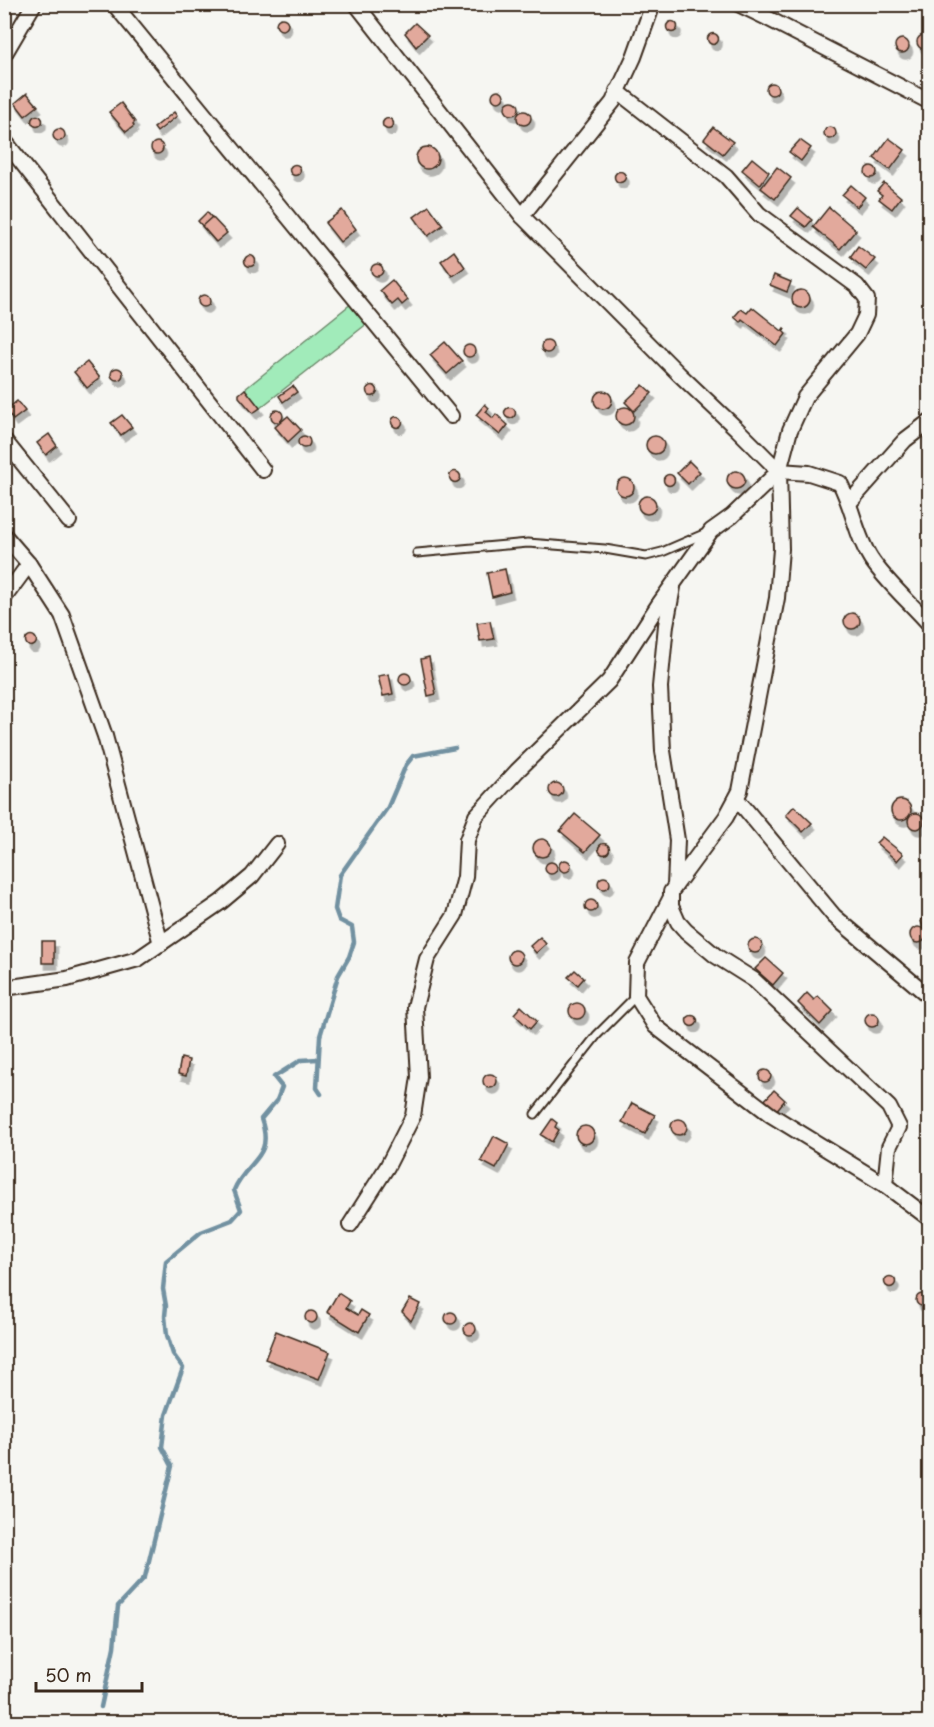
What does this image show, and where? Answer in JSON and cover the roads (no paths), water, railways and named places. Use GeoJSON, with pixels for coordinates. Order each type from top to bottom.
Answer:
{"type":"FeatureCollection","features":[{"type":"Feature","properties":{"kind":"street"},"geometry":{"type":"LineString","coordinates":[[4,55],[34,4]]}},
{"type":"Feature","properties":{"kind":"street"},"geometry":{"type":"LineString","coordinates":[[114,4],[451,416]]}},
{"type":"Feature","properties":{"kind":"street"},"geometry":{"type":"LineString","coordinates":[[356,4],[522,216],[679,374],[779,471],[809,473],[840,483],[850,502],[859,534],[872,560],[930,625]]}},
{"type":"Feature","properties":{"kind":"street"},"geometry":{"type":"LineString","coordinates":[[522,216],[613,102],[634,57],[653,4]]}},
{"type":"Feature","properties":{"kind":"street"},"geometry":{"type":"LineString","coordinates":[[738,4],[930,102]]}},
{"type":"Feature","properties":{"kind":"street"},"geometry":{"type":"LineString","coordinates":[[617,92],[726,176],[759,214],[857,286],[867,299],[866,315],[856,334],[805,397],[790,430],[779,471],[781,549],[777,598],[746,767],[737,799],[672,893],[637,963],[636,996],[655,1026],[771,1115],[885,1185],[930,1219]]}},
{"type":"Feature","properties":{"kind":"street"},"geometry":{"type":"LineString","coordinates":[[4,140],[263,470]]}},
{"type":"Feature","properties":{"kind":"street"},"geometry":{"type":"LineString","coordinates":[[850,502],[905,440],[930,421]]}},
{"type":"Feature","properties":{"kind":"street"},"geometry":{"type":"LineString","coordinates":[[4,440],[69,521]]}},
{"type":"Feature","properties":{"kind":"street"},"geometry":{"type":"LineString","coordinates":[[350,1225],[387,1167],[413,1116],[419,1077],[415,1007],[427,959],[455,915],[465,877],[467,840],[476,816],[517,771],[609,681],[674,582],[711,531],[732,516],[779,471]]}},
{"type":"Feature","properties":{"kind":"street"},"geometry":{"type":"LineString","coordinates":[[4,536],[29,564],[62,615],[105,736],[161,944]]}},
{"type":"Feature","properties":{"kind":"street"},"geometry":{"type":"LineString","coordinates":[[4,598],[29,564]]}},
{"type":"Feature","properties":{"kind":"street"},"geometry":{"type":"LineString","coordinates":[[674,582],[666,625],[660,687],[663,751],[677,840],[672,893],[678,922],[699,943],[754,980],[889,1107],[899,1127],[890,1147],[885,1185]]}},
{"type":"Feature","properties":{"kind":"street"},"geometry":{"type":"LineString","coordinates":[[737,799],[834,916],[930,997]]}},
{"type":"Feature","properties":{"kind":"street"},"geometry":{"type":"LineString","coordinates":[[4,987],[67,979],[138,959],[221,902],[252,876],[277,844]]}},
{"type":"Feature","properties":{"kind":"lane"},"geometry":{"type":"LineString","coordinates":[[417,553],[528,543],[605,549],[646,556],[662,552],[711,531]]}},
{"type":"Feature","properties":{"kind":"lane"},"geometry":{"type":"LineString","coordinates":[[535,1114],[597,1035],[636,996]]}},
{"type":"Feature","properties":{"kind":"waterway"},"geometry":{"type":"LineString","coordinates":[[321,1094],[317,1088],[320,1036],[338,976],[349,957],[354,942],[352,927],[339,920],[335,909],[340,875],[388,807],[406,765],[413,756],[455,748]]}},
{"type":"Feature","properties":{"kind":"waterway"},"geometry":{"type":"LineString","coordinates":[[101,1707],[114,1647],[118,1606],[145,1577],[172,1466],[162,1447],[166,1415],[183,1368],[173,1354],[167,1335],[163,1289],[166,1261],[201,1232],[232,1220],[241,1210],[234,1190],[262,1151],[264,1132],[261,1119],[277,1100],[282,1087],[274,1077],[301,1060],[318,1059]]}}]}
